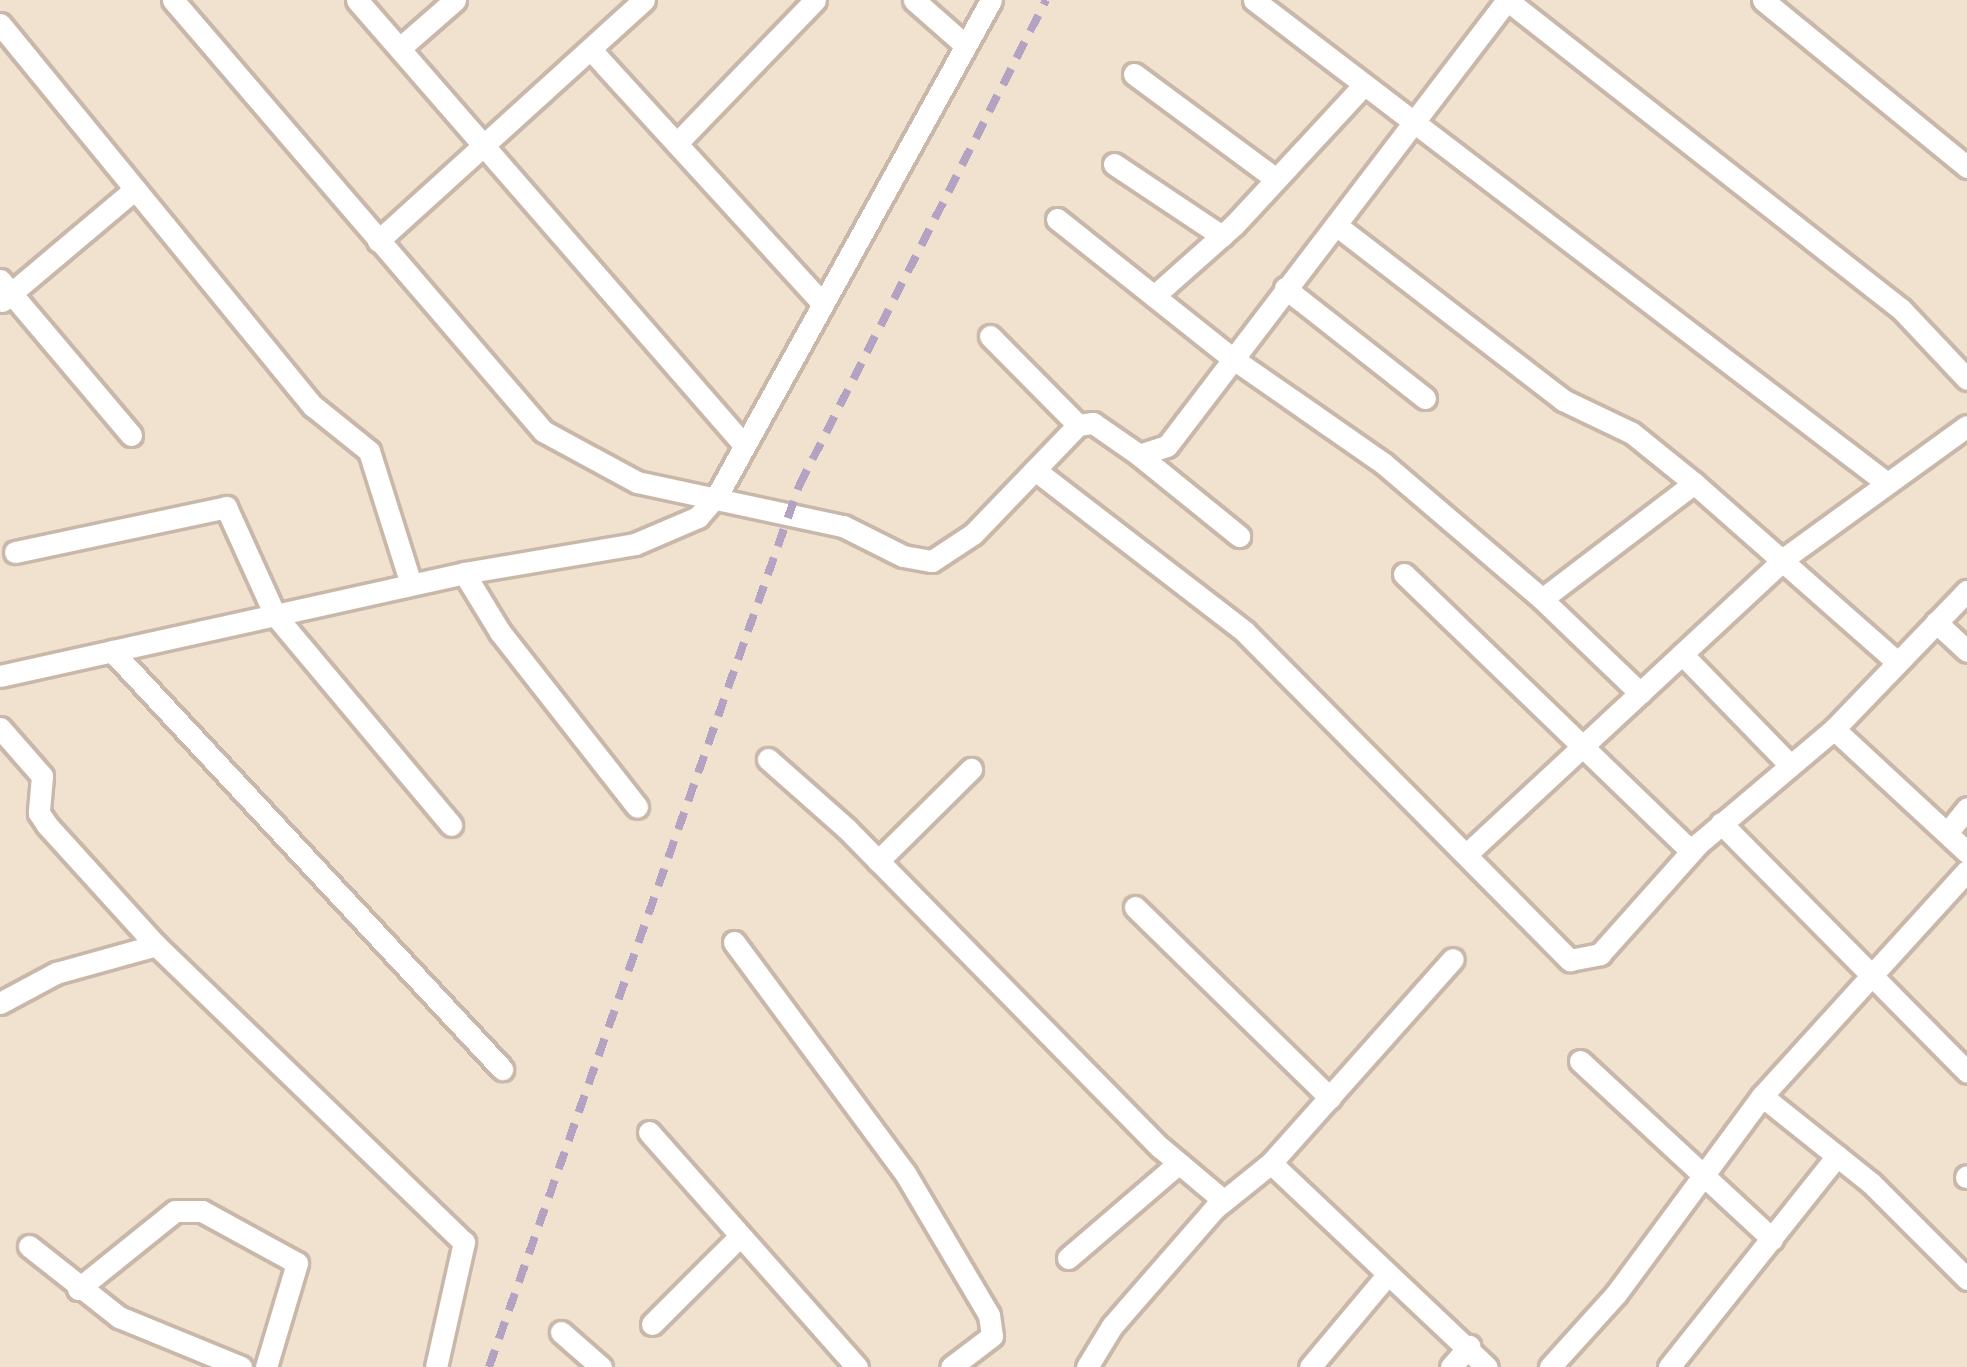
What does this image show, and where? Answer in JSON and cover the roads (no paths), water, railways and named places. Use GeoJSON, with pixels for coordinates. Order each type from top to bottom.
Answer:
{"type":"FeatureCollection","features":[{"type":"Feature","properties":{"kind":"street"},"geometry":{"type":"LineString","coordinates":[[173,0],[543,431],[637,482],[718,494],[843,526],[902,556],[932,561],[974,534],[1078,425],[1093,423],[1239,536]]}},
{"type":"Feature","properties":{"kind":"street"},"geometry":{"type":"LineString","coordinates":[[357,0],[744,445]]}},
{"type":"Feature","properties":{"kind":"street"},"geometry":{"type":"LineString","coordinates":[[400,48],[455,0]]}},
{"type":"Feature","properties":{"kind":"street"},"geometry":{"type":"LineString","coordinates":[[378,241],[644,0]]}},
{"type":"Feature","properties":{"kind":"street"},"geometry":{"type":"LineString","coordinates":[[678,142],[815,0]]}},
{"type":"Feature","properties":{"kind":"street"},"geometry":{"type":"LineString","coordinates":[[914,0],[965,46]]}},
{"type":"Feature","properties":{"kind":"street"},"geometry":{"type":"LineString","coordinates":[[0,676],[411,584],[659,537],[698,518],[718,494],[820,301],[991,0]]}},
{"type":"Feature","properties":{"kind":"street"},"geometry":{"type":"LineString","coordinates":[[1254,0],[1414,129],[1884,482]]}},
{"type":"Feature","properties":{"kind":"street"},"geometry":{"type":"LineString","coordinates":[[1139,455],[1167,446],[1414,129],[1428,99],[1507,0],[1901,309],[1967,379]]}},
{"type":"Feature","properties":{"kind":"street"},"geometry":{"type":"LineString","coordinates":[[1763,0],[1967,167]]}},
{"type":"Feature","properties":{"kind":"street"},"geometry":{"type":"LineString","coordinates":[[0,24],[313,406],[369,452],[411,584]]}},
{"type":"Feature","properties":{"kind":"street"},"geometry":{"type":"LineString","coordinates":[[592,51],[820,301]]}},
{"type":"Feature","properties":{"kind":"street"},"geometry":{"type":"LineString","coordinates":[[1134,74],[1276,179]]}},
{"type":"Feature","properties":{"kind":"street"},"geometry":{"type":"LineString","coordinates":[[1154,296],[1222,236],[1362,87]]}},
{"type":"Feature","properties":{"kind":"street"},"geometry":{"type":"LineString","coordinates":[[1114,164],[1222,236]]}},
{"type":"Feature","properties":{"kind":"street"},"geometry":{"type":"LineString","coordinates":[[131,435],[3,292],[135,189]]}},
{"type":"Feature","properties":{"kind":"street"},"geometry":{"type":"LineString","coordinates":[[1058,219],[1232,358],[1383,464],[1542,599],[1640,693]]}},
{"type":"Feature","properties":{"kind":"street"},"geometry":{"type":"LineString","coordinates":[[1336,225],[1563,400],[1632,433],[1786,557],[1898,662]]}},
{"type":"Feature","properties":{"kind":"street"},"geometry":{"type":"LineString","coordinates":[[1286,288],[1426,398]]}},
{"type":"Feature","properties":{"kind":"street"},"geometry":{"type":"LineString","coordinates":[[990,336],[1078,425]]}},
{"type":"Feature","properties":{"kind":"street"},"geometry":{"type":"LineString","coordinates":[[1470,851],[1786,557],[1967,426]]}},
{"type":"Feature","properties":{"kind":"street"},"geometry":{"type":"LineString","coordinates":[[1035,470],[1245,632],[1470,851],[1558,952],[1586,961],[1691,851],[1834,729],[1967,591]]}},
{"type":"Feature","properties":{"kind":"street"},"geometry":{"type":"LineString","coordinates":[[1542,599],[1694,483]]}},
{"type":"Feature","properties":{"kind":"street"},"geometry":{"type":"LineString","coordinates":[[15,552],[226,507],[275,615],[451,825]]}},
{"type":"Feature","properties":{"kind":"street"},"geometry":{"type":"LineString","coordinates":[[464,573],[500,632],[637,807]]}},
{"type":"Feature","properties":{"kind":"street"},"geometry":{"type":"LineString","coordinates":[[1404,574],[1691,851]]}},
{"type":"Feature","properties":{"kind":"street"},"geometry":{"type":"LineString","coordinates":[[1936,622],[1967,651]]}},
{"type":"Feature","properties":{"kind":"street"},"geometry":{"type":"LineString","coordinates":[[112,651],[502,1069]]}},
{"type":"Feature","properties":{"kind":"street"},"geometry":{"type":"LineString","coordinates":[[1682,654],[1790,765]]}},
{"type":"Feature","properties":{"kind":"street"},"geometry":{"type":"LineString","coordinates":[[0,728],[42,776],[40,813],[47,825],[156,946],[464,1242],[436,1367]]}},
{"type":"Feature","properties":{"kind":"street"},"geometry":{"type":"LineString","coordinates":[[1834,729],[1967,852]]}},
{"type":"Feature","properties":{"kind":"street"},"geometry":{"type":"LineString","coordinates":[[769,759],[878,861],[1179,1163],[1224,1201]]}},
{"type":"Feature","properties":{"kind":"street"},"geometry":{"type":"LineString","coordinates":[[878,861],[970,769]]}},
{"type":"Feature","properties":{"kind":"street"},"geometry":{"type":"LineString","coordinates":[[1947,833],[1967,808]]}},
{"type":"Feature","properties":{"kind":"street"},"geometry":{"type":"LineString","coordinates":[[1721,823],[1967,1072]]}},
{"type":"Feature","properties":{"kind":"street"},"geometry":{"type":"LineString","coordinates":[[1550,1367],[1762,1096],[1967,871]]}},
{"type":"Feature","properties":{"kind":"street"},"geometry":{"type":"LineString","coordinates":[[1135,907],[1330,1098]]}},
{"type":"Feature","properties":{"kind":"street"},"geometry":{"type":"LineString","coordinates":[[734,942],[905,1173],[989,1315],[992,1336],[951,1367]]}},
{"type":"Feature","properties":{"kind":"street"},"geometry":{"type":"LineString","coordinates":[[0,1003],[56,973],[156,946]]}},
{"type":"Feature","properties":{"kind":"street"},"geometry":{"type":"LineString","coordinates":[[1087,1367],[1112,1326],[1224,1201],[1271,1163],[1453,959]]}},
{"type":"Feature","properties":{"kind":"street"},"geometry":{"type":"LineString","coordinates":[[1580,1061],[1772,1239]]}},
{"type":"Feature","properties":{"kind":"street"},"geometry":{"type":"LineString","coordinates":[[1762,1096],[1838,1156],[1967,1280]]}},
{"type":"Feature","properties":{"kind":"street"},"geometry":{"type":"LineString","coordinates":[[650,1132],[737,1239],[857,1367]]}},
{"type":"Feature","properties":{"kind":"street"},"geometry":{"type":"LineString","coordinates":[[1669,1367],[1838,1156]]}},
{"type":"Feature","properties":{"kind":"street"},"geometry":{"type":"LineString","coordinates":[[1068,1258],[1179,1163]]}},
{"type":"Feature","properties":{"kind":"street"},"geometry":{"type":"LineString","coordinates":[[1271,1163],[1487,1367]]}},
{"type":"Feature","properties":{"kind":"street"},"geometry":{"type":"LineString","coordinates":[[78,1289],[175,1211],[202,1211],[297,1263],[266,1367]]}},
{"type":"Feature","properties":{"kind":"street"},"geometry":{"type":"LineString","coordinates":[[652,1324],[737,1239]]}},
{"type":"Feature","properties":{"kind":"street"},"geometry":{"type":"LineString","coordinates":[[29,1246],[78,1289],[157,1337],[242,1367]]}},
{"type":"Feature","properties":{"kind":"street"},"geometry":{"type":"LineString","coordinates":[[1310,1367],[1388,1274]]}},
{"type":"Feature","properties":{"kind":"street"},"geometry":{"type":"LineString","coordinates":[[561,1333],[601,1367]]}},
{"type":"Feature","properties":{"kind":"street"},"geometry":{"type":"LineString","coordinates":[[1451,1367],[1469,1346]]}},
{"type":"Feature","properties":{"kind":"railway"},"geometry":{"type":"LineString","coordinates":[[489,1367],[799,486],[1046,0]]}}]}
